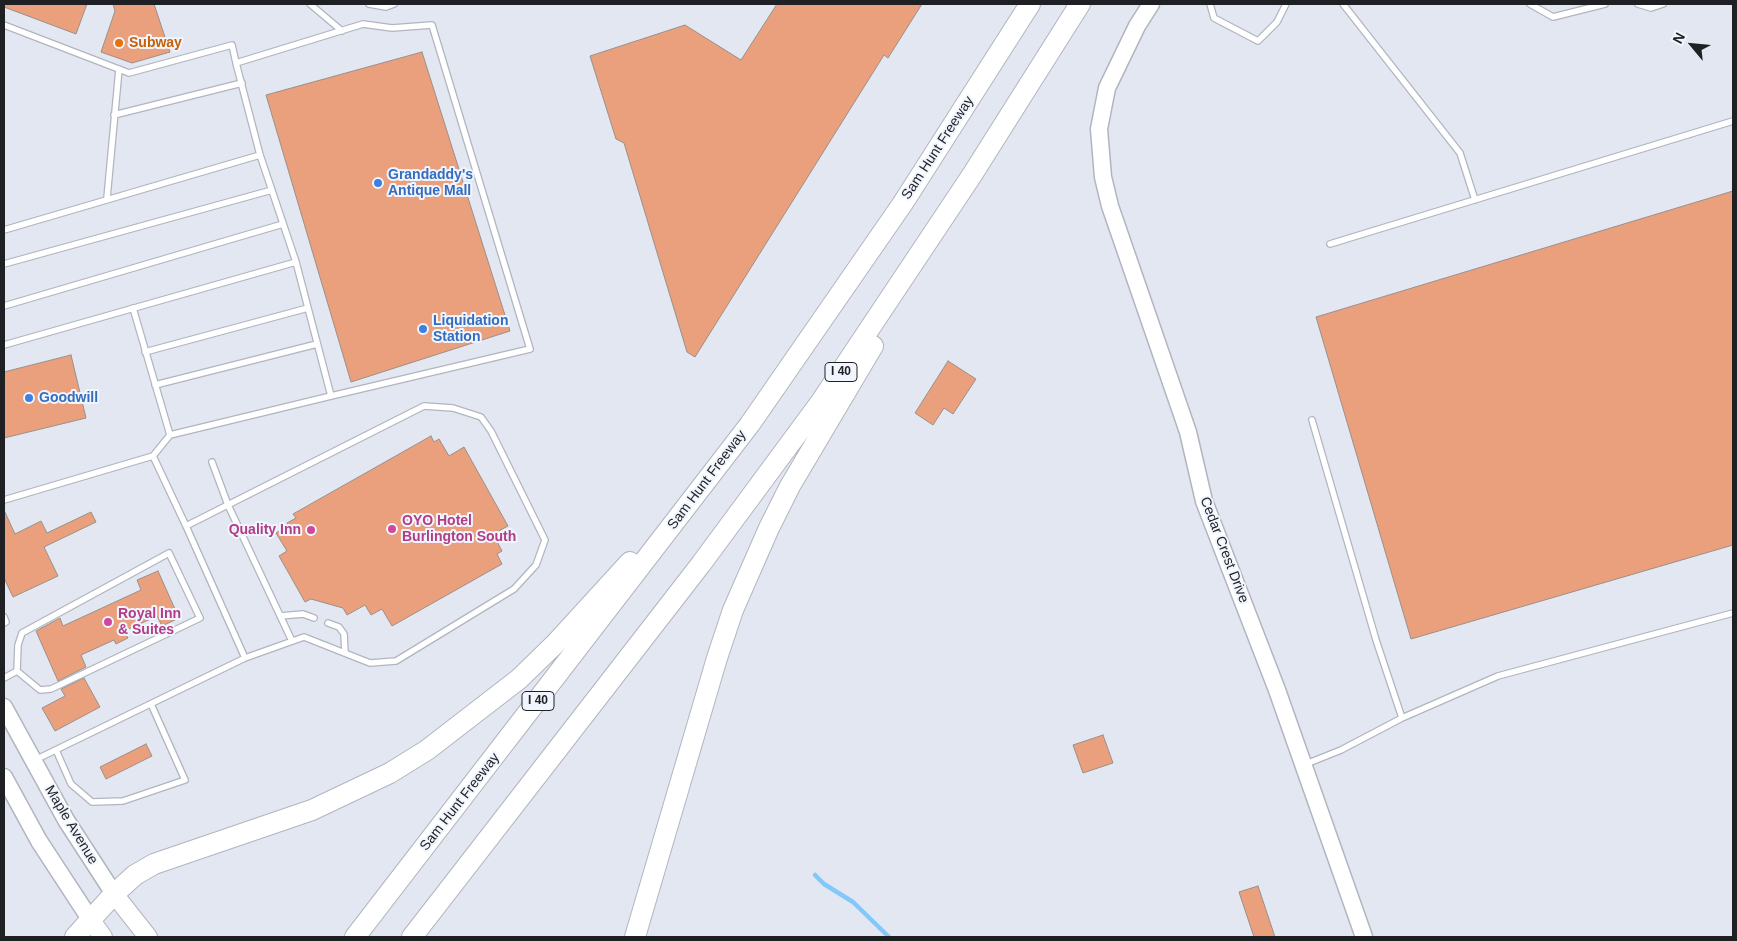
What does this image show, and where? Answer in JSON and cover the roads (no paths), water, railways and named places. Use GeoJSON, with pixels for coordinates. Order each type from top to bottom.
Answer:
{"type":"FeatureCollection","features":[{"type":"Feature","properties":{"kind":"highway","name":"Sam Hunt Freeway"},"geometry":{"type":"LineString","coordinates":[[355,937],[719,464],[818,328],[903,203],[1030,4]]}},
{"type":"Feature","properties":{"kind":"highway","name":"I 40"},"geometry":{"type":"LineString","coordinates":[[412,937],[701,564],[820,403],[972,175],[1080,4]]}},
{"type":"Feature","properties":{"kind":"highway"},"geometry":{"type":"LineString","coordinates":[[635,937],[717,658],[750,570],[790,486],[972,175]]}},
{"type":"Feature","properties":{"kind":"highway"},"geometry":{"type":"LineString","coordinates":[[75,937],[114,894],[135,875],[154,864],[312,810],[390,773],[427,750],[480,711],[555,644],[719,464]]}},
{"type":"Feature","properties":{"kind":"main road","name":"Maple Avenue"},"geometry":{"type":"LineString","coordinates":[[114,894],[148,937]]}},
{"type":"Feature","properties":{"kind":"main road"},"geometry":{"type":"LineString","coordinates":[[90,919],[103,937]]}},
{"type":"Feature","properties":{"kind":"street","name":"Cedar Crest Drive"},"geometry":{"type":"LineString","coordinates":[[1151,4],[1137,26],[1107,88],[1099,129],[1103,178],[1110,206],[1188,432],[1204,501],[1239,588],[1304,764],[1364,937]]}},
{"type":"Feature","properties":{"kind":"street","name":"Maple Avenue"},"geometry":{"type":"LineString","coordinates":[[4,707],[66,820],[114,894]]}},
{"type":"Feature","properties":{"kind":"street"},"geometry":{"type":"LineString","coordinates":[[4,777],[48,856],[90,919]]}},
{"type":"Feature","properties":{"kind":"lane"},"geometry":{"type":"LineString","coordinates":[[310,4],[342,31]]}},
{"type":"Feature","properties":{"kind":"lane"},"geometry":{"type":"LineString","coordinates":[[369,4],[386,7],[394,4]]}},
{"type":"Feature","properties":{"kind":"lane"},"geometry":{"type":"LineString","coordinates":[[1210,4],[1214,18],[1258,41],[1277,22],[1286,4]]}},
{"type":"Feature","properties":{"kind":"lane"},"geometry":{"type":"LineString","coordinates":[[1343,4],[1460,153],[1475,200]]}},
{"type":"Feature","properties":{"kind":"lane"},"geometry":{"type":"LineString","coordinates":[[1530,4],[1553,17],[1605,4]]}},
{"type":"Feature","properties":{"kind":"lane"},"geometry":{"type":"LineString","coordinates":[[1638,4],[1651,8],[1663,4]]}},
{"type":"Feature","properties":{"kind":"lane"},"geometry":{"type":"LineString","coordinates":[[4,500],[153,456],[170,435],[530,350],[432,25],[392,28],[363,24],[236,63]]}},
{"type":"Feature","properties":{"kind":"lane"},"geometry":{"type":"LineString","coordinates":[[4,25],[129,73],[232,45],[260,155],[296,262],[331,396]]}},
{"type":"Feature","properties":{"kind":"lane"},"geometry":{"type":"LineString","coordinates":[[107,198],[119,69]]}},
{"type":"Feature","properties":{"kind":"lane"},"geometry":{"type":"LineString","coordinates":[[114,115],[242,83]]}},
{"type":"Feature","properties":{"kind":"lane"},"geometry":{"type":"LineString","coordinates":[[1330,244],[1733,121]]}},
{"type":"Feature","properties":{"kind":"lane"},"geometry":{"type":"LineString","coordinates":[[4,230],[107,198],[260,155]]}},
{"type":"Feature","properties":{"kind":"lane"},"geometry":{"type":"LineString","coordinates":[[4,264],[272,190]]}},
{"type":"Feature","properties":{"kind":"lane"},"geometry":{"type":"LineString","coordinates":[[4,306],[283,224]]}},
{"type":"Feature","properties":{"kind":"lane"},"geometry":{"type":"LineString","coordinates":[[4,345],[296,262]]}},
{"type":"Feature","properties":{"kind":"lane"},"geometry":{"type":"LineString","coordinates":[[132,308],[170,435]]}},
{"type":"Feature","properties":{"kind":"lane"},"geometry":{"type":"LineString","coordinates":[[145,352],[308,308]]}},
{"type":"Feature","properties":{"kind":"lane"},"geometry":{"type":"LineString","coordinates":[[155,385],[317,344]]}},
{"type":"Feature","properties":{"kind":"lane"},"geometry":{"type":"LineString","coordinates":[[33,761],[245,658],[304,637],[370,663],[396,661],[514,589],[536,565],[545,540],[491,431],[481,417],[453,408],[424,406],[186,526]]}},
{"type":"Feature","properties":{"kind":"lane"},"geometry":{"type":"LineString","coordinates":[[1312,420],[1376,640],[1402,718]]}},
{"type":"Feature","properties":{"kind":"lane"},"geometry":{"type":"LineString","coordinates":[[153,456],[245,658]]}},
{"type":"Feature","properties":{"kind":"lane"},"geometry":{"type":"LineString","coordinates":[[212,462],[228,505],[292,641]]}},
{"type":"Feature","properties":{"kind":"lane"},"geometry":{"type":"LineString","coordinates":[[169,553],[200,618],[51,689],[40,690],[18,671],[18,645],[22,633],[169,553]]}},
{"type":"Feature","properties":{"kind":"lane"},"geometry":{"type":"LineString","coordinates":[[1304,764],[1341,750],[1402,718],[1498,676],[1733,613]]}},
{"type":"Feature","properties":{"kind":"lane"},"geometry":{"type":"LineString","coordinates":[[280,616],[303,614],[314,618]]}},
{"type":"Feature","properties":{"kind":"lane"},"geometry":{"type":"LineString","coordinates":[[4,617],[6,622],[4,622]]}},
{"type":"Feature","properties":{"kind":"lane"},"geometry":{"type":"LineString","coordinates":[[328,623],[339,627],[344,634],[345,653]]}},
{"type":"Feature","properties":{"kind":"lane"},"geometry":{"type":"LineString","coordinates":[[4,678],[18,671]]}},
{"type":"Feature","properties":{"kind":"lane"},"geometry":{"type":"LineString","coordinates":[[56,750],[71,784],[92,802],[123,801],[185,780],[151,704]]}},
{"type":"Feature","properties":{"kind":"waterway"},"geometry":{"type":"LineString","coordinates":[[815,875],[824,884],[853,902],[889,937]]}},
{"type":"Feature","properties":{"kind":"place","name":"Subway"},"geometry":{"type":"Point","coordinates":[119,43]}},
{"type":"Feature","properties":{"kind":"place","name":"Grandaddy's Antique Mall"},"geometry":{"type":"Point","coordinates":[378,183]}},
{"type":"Feature","properties":{"kind":"place","name":"Liquidation Station"},"geometry":{"type":"Point","coordinates":[423,329]}},
{"type":"Feature","properties":{"kind":"place","name":"Goodwill"},"geometry":{"type":"Point","coordinates":[29,398]}},
{"type":"Feature","properties":{"kind":"place","name":"OYO Hotel Burlington South"},"geometry":{"type":"Point","coordinates":[392,529]}},
{"type":"Feature","properties":{"kind":"place","name":"Quality Inn"},"geometry":{"type":"Point","coordinates":[311,530]}},
{"type":"Feature","properties":{"kind":"place","name":"Royal Inn & Suites"},"geometry":{"type":"Point","coordinates":[108,622]}}]}
